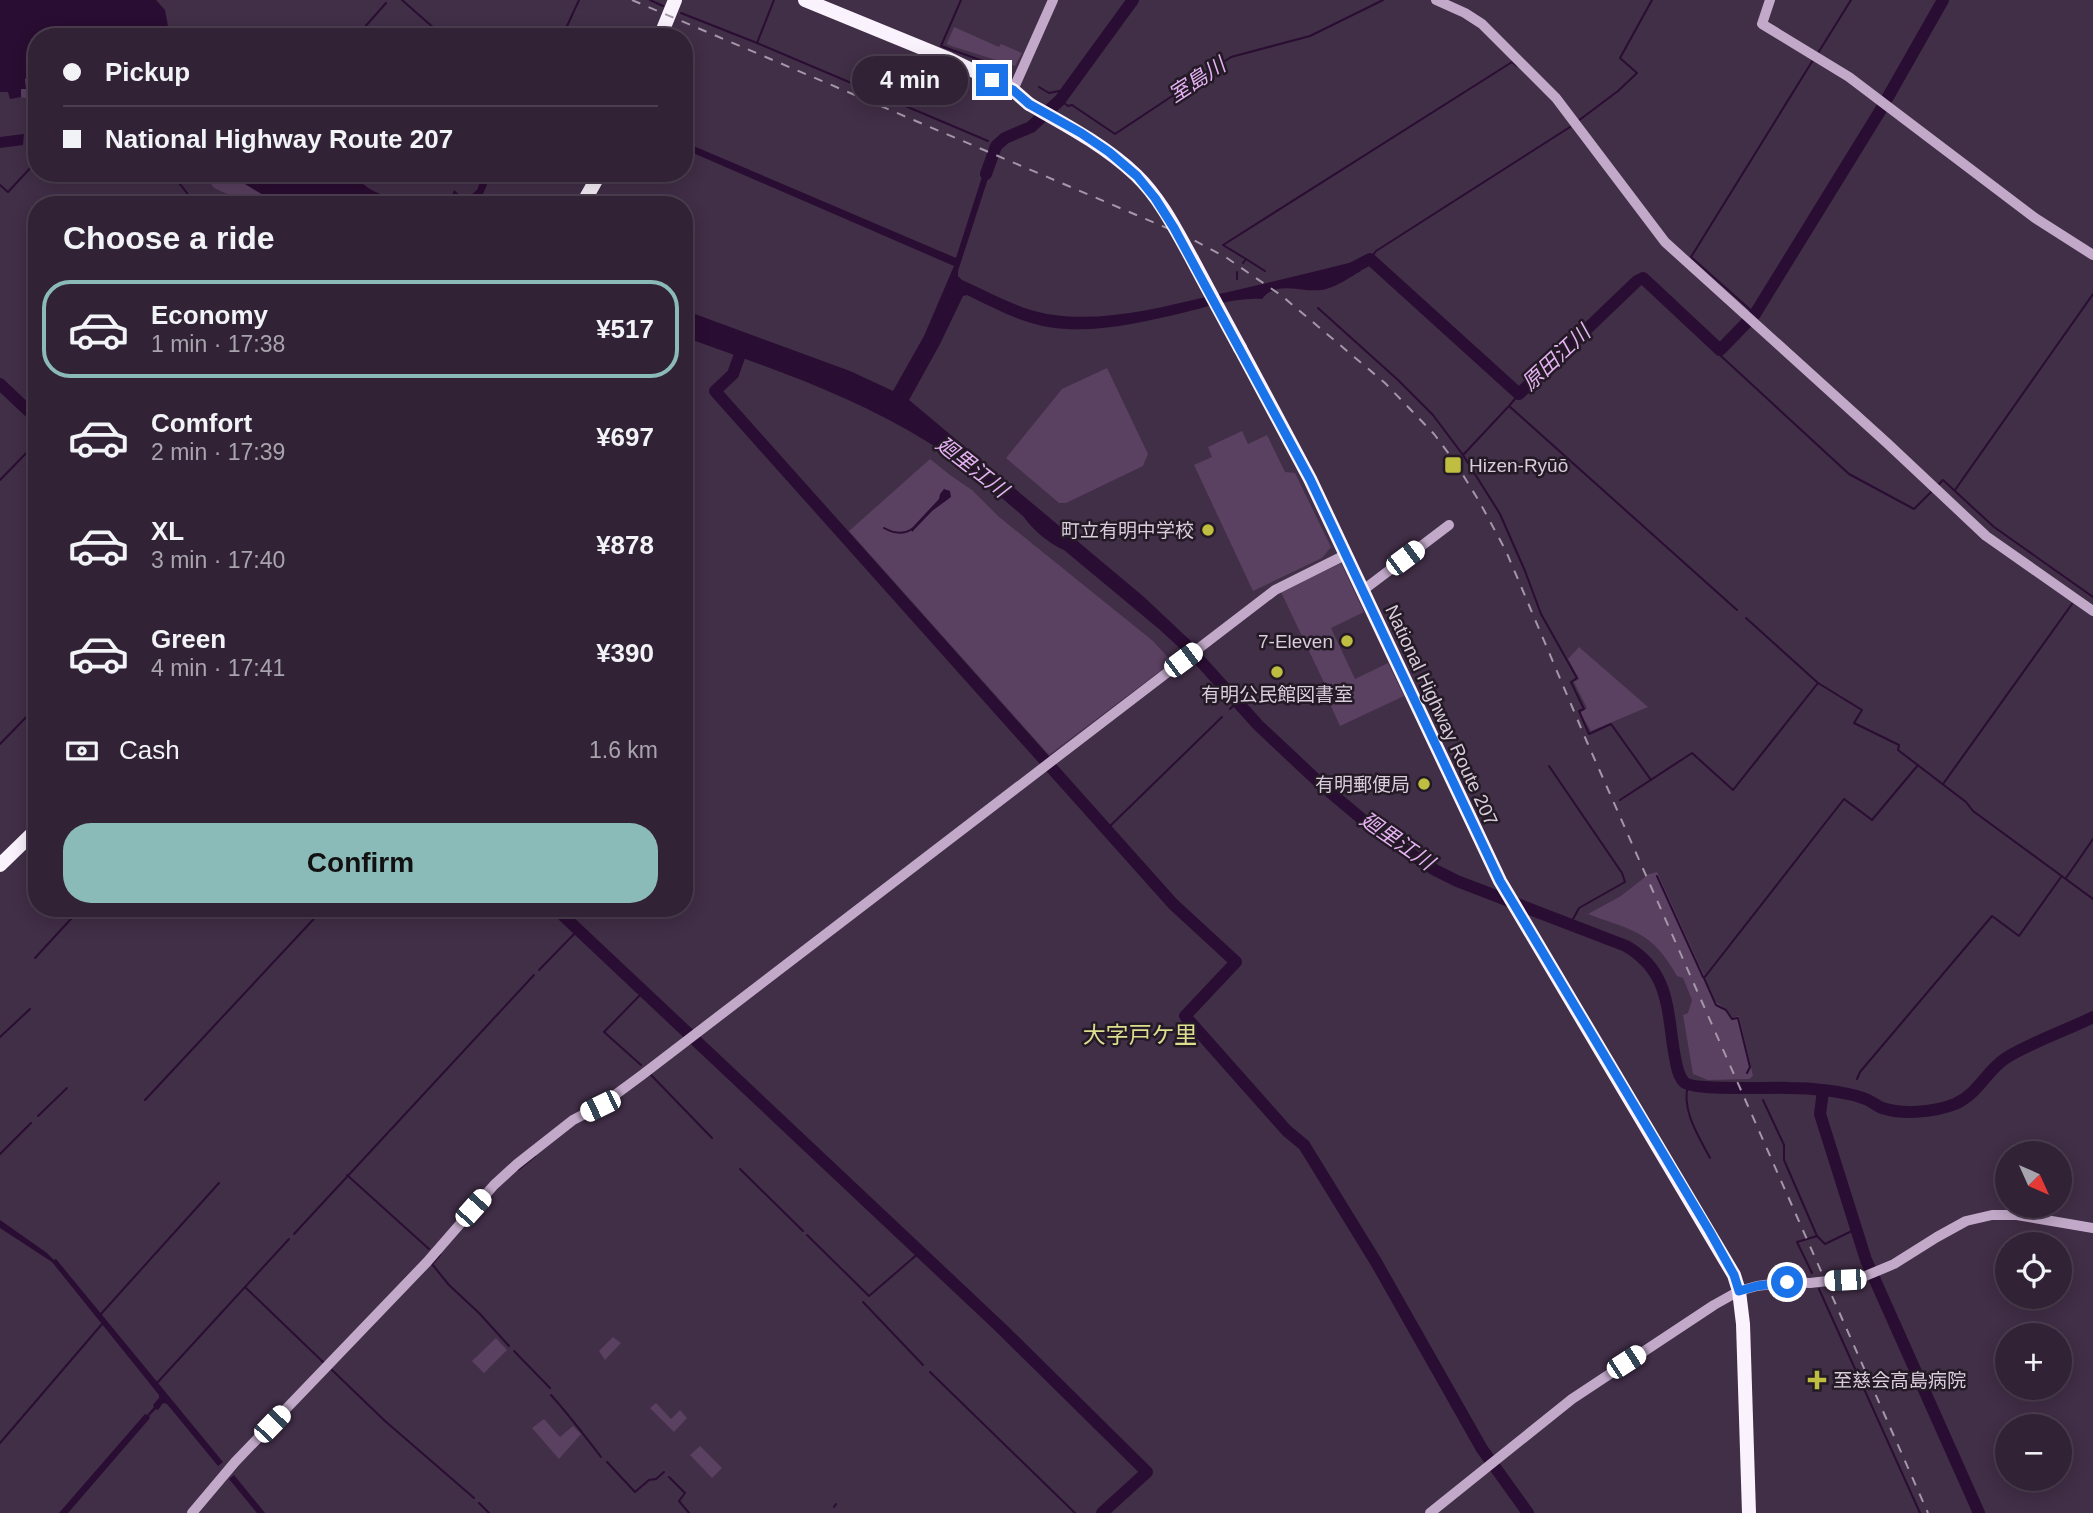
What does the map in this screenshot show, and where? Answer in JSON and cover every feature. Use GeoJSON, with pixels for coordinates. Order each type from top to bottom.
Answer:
{"type":"FeatureCollection","features":[{"type":"Feature","properties":{"kind":"highway"},"geometry":{"type":"LineString","coordinates":[[664,28],[675,0]]}},
{"type":"Feature","properties":{"kind":"highway","name":"National Highway Route 207"},"geometry":{"type":"LineString","coordinates":[[805,0],[937,54],[1013,90],[1029,104],[1109,152],[1137,176],[1174,228],[1298,456],[1500,881],[1734,1275],[1743,1324],[1749,1513]]}},
{"type":"Feature","properties":{"kind":"highway"},"geometry":{"type":"LineString","coordinates":[[0,865],[28,838]]}},
{"type":"Feature","properties":{"kind":"street"},"geometry":{"type":"LineString","coordinates":[[1013,90],[1054,0]]}},
{"type":"Feature","properties":{"kind":"street"},"geometry":{"type":"LineString","coordinates":[[1436,0],[1482,24],[1556,98],[1665,242],[1986,536],[2093,611]]}},
{"type":"Feature","properties":{"kind":"street"},"geometry":{"type":"LineString","coordinates":[[1770,0],[1762,24],[1880,99],[2035,218],[2093,255]]}},
{"type":"Feature","properties":{"kind":"street"},"geometry":{"type":"LineString","coordinates":[[1362,591],[1448,525]]}},
{"type":"Feature","properties":{"kind":"street"},"geometry":{"type":"LineString","coordinates":[[191,1513],[235,1462],[428,1262],[494,1185],[517,1164],[573,1120],[600,1106],[698,1032],[1275,590],[1345,555]]}},
{"type":"Feature","properties":{"kind":"street"},"geometry":{"type":"LineString","coordinates":[[1430,1513],[1594,1384],[1739,1291],[1787,1282],[1810,1283],[1863,1277],[1894,1264],[1966,1222],[1992,1215],[2017,1215],[2093,1228]]}},
{"type":"Feature","properties":{"kind":"shaded area"},"geometry":{"type":"Polygon","coordinates":[[[954,27],[999,47],[1001,44],[1022,53],[1015,66],[948,45],[954,27]]]}},
{"type":"Feature","properties":{"kind":"shaded area"},"geometry":{"type":"Polygon","coordinates":[[[28,68],[28,99],[21,97],[21,89],[26,88],[24,79],[28,68]]]}},
{"type":"Feature","properties":{"kind":"shaded area"},"geometry":{"type":"Polygon","coordinates":[[[210,182],[269,182],[293,196],[232,196],[214,188],[210,182]]]}},
{"type":"Feature","properties":{"kind":"shaded area"},"geometry":{"type":"Polygon","coordinates":[[[1107,368],[1148,454],[1143,466],[1066,503],[1059,503],[1006,458],[1062,389],[1107,368]]]}},
{"type":"Feature","properties":{"kind":"shaded area"},"geometry":{"type":"Polygon","coordinates":[[[1242,431],[1248,444],[1267,435],[1285,472],[1295,473],[1331,547],[1322,558],[1253,591],[1194,465],[1212,457],[1208,447],[1242,431]]]}},
{"type":"Feature","properties":{"kind":"shaded area"},"geometry":{"type":"Polygon","coordinates":[[[930,459],[972,490],[998,516],[1153,641],[1172,662],[1049,755],[849,531],[930,459]]]}},
{"type":"Feature","properties":{"kind":"shaded area"},"geometry":{"type":"Polygon","coordinates":[[[1341,563],[1364,612],[1331,628],[1355,679],[1388,663],[1404,696],[1340,726],[1325,693],[1328,691],[1281,592],[1341,563]]]}},
{"type":"Feature","properties":{"kind":"shaded area"},"geometry":{"type":"Polygon","coordinates":[[[1579,647],[1648,707],[1591,731],[1580,713],[1587,708],[1574,682],[1579,679],[1568,659],[1579,647]]]}},
{"type":"Feature","properties":{"kind":"shaded area"},"geometry":{"type":"Polygon","coordinates":[[[1657,872],[1716,1002],[1733,1018],[1739,1016],[1753,1076],[1749,1079],[1708,1080],[1693,1074],[1683,1015],[1688,1013],[1692,1000],[1683,978],[1677,976],[1659,950],[1640,934],[1588,914],[1621,896],[1649,874],[1657,872]]]}},
{"type":"Feature","properties":{"kind":"shaded area"},"geometry":{"type":"Polygon","coordinates":[[[613,1337],[621,1343],[605,1360],[599,1351],[613,1337]]]}},
{"type":"Feature","properties":{"kind":"shaded area"},"geometry":{"type":"Polygon","coordinates":[[[496,1338],[507,1350],[484,1373],[472,1361],[496,1338]]]}},
{"type":"Feature","properties":{"kind":"shaded area"},"geometry":{"type":"Polygon","coordinates":[[[656,1403],[671,1419],[680,1410],[687,1418],[674,1432],[650,1408],[656,1403]]]}},
{"type":"Feature","properties":{"kind":"shaded area"},"geometry":{"type":"Polygon","coordinates":[[[544,1419],[560,1437],[573,1426],[581,1434],[559,1459],[532,1428],[544,1419]]]}},
{"type":"Feature","properties":{"kind":"shaded area"},"geometry":{"type":"Polygon","coordinates":[[[700,1446],[722,1468],[712,1478],[690,1455],[700,1446]]]}},
{"type":"Feature","properties":{"kind":"water"},"geometry":{"type":"Polygon","coordinates":[[[0,0],[156,0],[165,10],[168,28],[28,28],[26,89],[21,89],[21,97],[10,99],[8,92],[0,92],[0,0]]]}},
{"type":"Feature","properties":{"kind":"water"},"geometry":{"type":"Polygon","coordinates":[[[24,134],[23,145],[0,148],[0,137],[24,134]]]}},
{"type":"Feature","properties":{"kind":"water"},"geometry":{"type":"Polygon","coordinates":[[[693,146],[956,258],[988,158],[994,160],[958,276],[1036,312],[1067,316],[1107,316],[1243,289],[1353,262],[1361,271],[1326,289],[1275,289],[1262,299],[1232,301],[1143,322],[1102,328],[1061,329],[1041,326],[967,295],[963,296],[909,400],[1144,597],[1195,645],[1185,653],[1064,550],[1042,536],[1023,516],[976,477],[926,441],[838,395],[693,340],[693,313],[850,371],[893,391],[924,336],[954,266],[693,153],[693,146]]]}},
{"type":"Feature","properties":{"kind":"water"},"geometry":{"type":"Polygon","coordinates":[[[242,182],[362,182],[386,196],[265,196],[242,182]]]}},
{"type":"Feature","properties":{"kind":"water"},"geometry":{"type":"Polygon","coordinates":[[[480,182],[488,182],[481,196],[470,196],[477,190],[480,182]]]}},
{"type":"Feature","properties":{"kind":"water"},"geometry":{"type":"Polygon","coordinates":[[[944,489],[950,491],[951,497],[932,511],[912,532],[911,529],[939,499],[944,489]]]}},
{"type":"Feature","properties":{"kind":"water"},"geometry":{"type":"Polygon","coordinates":[[[0,1220],[56,1259],[223,1462],[218,1466],[167,1404],[163,1403],[68,1513],[59,1513],[154,1407],[159,1395],[52,1262],[0,1228],[0,1220]]]}},
{"type":"Feature","properties":{"kind":"water"},"geometry":{"type":"Polygon","coordinates":[[[234,1475],[265,1513],[257,1513],[229,1479],[234,1475]]]}},
{"type":"Feature","properties":{"kind":"waterway"},"geometry":{"type":"LineString","coordinates":[[402,0],[434,28]]}},
{"type":"Feature","properties":{"kind":"waterway"},"geometry":{"type":"LineString","coordinates":[[566,28],[579,0]]}},
{"type":"Feature","properties":{"kind":"waterway"},"geometry":{"type":"LineString","coordinates":[[650,0],[663,6]]}},
{"type":"Feature","properties":{"kind":"waterway"},"geometry":{"type":"LineString","coordinates":[[681,13],[757,43],[774,0]]}},
{"type":"Feature","properties":{"kind":"waterway"},"geometry":{"type":"LineString","coordinates":[[961,0],[941,46],[1008,70]]}},
{"type":"Feature","properties":{"kind":"waterway","name":"室島川"},"geometry":{"type":"LineString","coordinates":[[986,174],[996,146],[1005,138],[1031,127],[1060,100],[1133,0]]}},
{"type":"Feature","properties":{"kind":"waterway","name":"室島川"},"geometry":{"type":"LineString","coordinates":[[1060,100],[1115,134],[1231,57],[1310,36],[1383,0]]}},
{"type":"Feature","properties":{"kind":"waterway"},"geometry":{"type":"LineString","coordinates":[[1578,121],[1637,73],[1620,58],[1652,0]]}},
{"type":"Feature","properties":{"kind":"waterway"},"geometry":{"type":"LineString","coordinates":[[1818,53],[1851,0]]}},
{"type":"Feature","properties":{"kind":"waterway","name":"原田江川"},"geometry":{"type":"LineString","coordinates":[[1343,273],[1370,259],[1519,394],[1643,278],[1720,350],[1755,314],[1880,111],[1943,0]]}},
{"type":"Feature","properties":{"kind":"waterway"},"geometry":{"type":"LineString","coordinates":[[364,28],[386,3]]}},
{"type":"Feature","properties":{"kind":"waterway"},"geometry":{"type":"LineString","coordinates":[[757,43],[988,141]]}},
{"type":"Feature","properties":{"kind":"waterway"},"geometry":{"type":"LineString","coordinates":[[1755,314],[1691,257],[1813,60]]}},
{"type":"Feature","properties":{"kind":"waterway"},"geometry":{"type":"LineString","coordinates":[[1243,263],[1246,259],[1223,245],[1512,62],[1517,66]]}},
{"type":"Feature","properties":{"kind":"waterway"},"geometry":{"type":"LineString","coordinates":[[1039,87],[1049,93],[1059,91],[1065,94]]}},
{"type":"Feature","properties":{"kind":"waterway"},"geometry":{"type":"LineString","coordinates":[[1370,259],[1376,251],[1570,127]]}},
{"type":"Feature","properties":{"kind":"waterway"},"geometry":{"type":"LineString","coordinates":[[0,185],[8,192],[28,170]]}},
{"type":"Feature","properties":{"kind":"waterway"},"geometry":{"type":"LineString","coordinates":[[177,182],[189,196]]}},
{"type":"Feature","properties":{"kind":"waterway"},"geometry":{"type":"LineString","coordinates":[[1246,259],[1265,271]]}},
{"type":"Feature","properties":{"kind":"waterway"},"geometry":{"type":"LineString","coordinates":[[1237,272],[1237,279]]}},
{"type":"Feature","properties":{"kind":"waterway"},"geometry":{"type":"LineString","coordinates":[[1955,490],[2093,294]]}},
{"type":"Feature","properties":{"kind":"waterway"},"geometry":{"type":"LineString","coordinates":[[1318,308],[1433,415],[1463,455],[1500,514],[1541,614],[1577,678],[1571,682],[1584,709],[1579,711],[1589,734],[1611,724],[1651,780]]}},
{"type":"Feature","properties":{"kind":"waterway"},"geometry":{"type":"LineString","coordinates":[[743,346],[733,374],[715,391],[1173,904],[1236,962],[1185,1016],[1287,1131],[1304,1145],[1376,1262],[1482,1449],[1528,1513]]}},
{"type":"Feature","properties":{"kind":"waterway"},"geometry":{"type":"LineString","coordinates":[[1720,350],[1721,356],[1849,474],[1914,509],[1931,492]]}},
{"type":"Feature","properties":{"kind":"waterway"},"geometry":{"type":"LineString","coordinates":[[0,384],[28,410]]}},
{"type":"Feature","properties":{"kind":"waterway"},"geometry":{"type":"LineString","coordinates":[[1519,394],[1509,406],[1737,610]]}},
{"type":"Feature","properties":{"kind":"waterway"},"geometry":{"type":"LineString","coordinates":[[1464,454],[1508,407]]}},
{"type":"Feature","properties":{"kind":"waterway"},"geometry":{"type":"LineString","coordinates":[[0,480],[28,451]]}},
{"type":"Feature","properties":{"kind":"waterway"},"geometry":{"type":"LineString","coordinates":[[1938,485],[1943,480],[1994,527],[2093,597]]}},
{"type":"Feature","properties":{"kind":"waterway"},"geometry":{"type":"LineString","coordinates":[[884,528],[898,533],[912,529]]}},
{"type":"Feature","properties":{"kind":"waterway"},"geometry":{"type":"LineString","coordinates":[[1943,784],[2072,604]]}},
{"type":"Feature","properties":{"kind":"waterway"},"geometry":{"type":"LineString","coordinates":[[1746,618],[1818,683],[1862,710],[1854,723],[1899,745],[1898,750],[1966,802],[1973,811],[2093,899]]}},
{"type":"Feature","properties":{"kind":"waterway","name":"廻里江川"},"geometry":{"type":"LineString","coordinates":[[1186,645],[1258,725],[1325,788],[1375,830],[1435,870],[1457,881],[1626,946],[1640,956],[1651,967],[1664,992],[1677,1068],[1684,1082],[1690,1085],[1827,1090],[1863,1098],[1890,1110],[1929,1111],[1963,1100],[1999,1063],[2016,1052],[2093,1017]]}},
{"type":"Feature","properties":{"kind":"waterway"},"geometry":{"type":"LineString","coordinates":[[1620,800],[1692,753],[1733,790],[1818,683]]}},
{"type":"Feature","properties":{"kind":"waterway"},"geometry":{"type":"LineString","coordinates":[[1230,709],[1236,703]]}},
{"type":"Feature","properties":{"kind":"waterway"},"geometry":{"type":"LineString","coordinates":[[0,744],[28,715]]}},
{"type":"Feature","properties":{"kind":"waterway"},"geometry":{"type":"LineString","coordinates":[[1106,830],[1222,717]]}},
{"type":"Feature","properties":{"kind":"waterway"},"geometry":{"type":"LineString","coordinates":[[1747,1073],[1750,1067],[1738,1018],[1732,1019],[1726,1010],[1716,1005],[1704,978],[1844,799],[1872,820],[1918,765]]}},
{"type":"Feature","properties":{"kind":"waterway"},"geometry":{"type":"LineString","coordinates":[[1549,766],[1622,873],[1625,882],[1579,908],[1570,925]]}},
{"type":"Feature","properties":{"kind":"waterway"},"geometry":{"type":"LineString","coordinates":[[2066,878],[2093,839]]}},
{"type":"Feature","properties":{"kind":"waterway"},"geometry":{"type":"LineString","coordinates":[[1657,876],[1703,977]]}},
{"type":"Feature","properties":{"kind":"waterway"},"geometry":{"type":"LineString","coordinates":[[1857,1079],[1860,1072],[1992,916],[2019,936],[2061,877]]}},
{"type":"Feature","properties":{"kind":"waterway"},"geometry":{"type":"LineString","coordinates":[[35,958],[73,917]]}},
{"type":"Feature","properties":{"kind":"waterway"},"geometry":{"type":"LineString","coordinates":[[145,1100],[316,917]]}},
{"type":"Feature","properties":{"kind":"waterway"},"geometry":{"type":"LineString","coordinates":[[565,917],[1001,1328],[1147,1472],[1102,1513]]}},
{"type":"Feature","properties":{"kind":"waterway"},"geometry":{"type":"LineString","coordinates":[[539,970],[578,930]]}},
{"type":"Feature","properties":{"kind":"waterway"},"geometry":{"type":"LineString","coordinates":[[294,1234],[534,975]]}},
{"type":"Feature","properties":{"kind":"waterway"},"geometry":{"type":"LineString","coordinates":[[641,1065],[604,1032],[644,991]]}},
{"type":"Feature","properties":{"kind":"waterway"},"geometry":{"type":"LineString","coordinates":[[0,1037],[30,1009]]}},
{"type":"Feature","properties":{"kind":"waterway"},"geometry":{"type":"LineString","coordinates":[[651,1075],[712,1138]]}},
{"type":"Feature","properties":{"kind":"waterway"},"geometry":{"type":"LineString","coordinates":[[1688,1085],[1686,1094],[1689,1114],[1710,1158]]}},
{"type":"Feature","properties":{"kind":"waterway"},"geometry":{"type":"LineString","coordinates":[[38,1116],[67,1088]]}},
{"type":"Feature","properties":{"kind":"waterway","name":"廻里江川"},"geometry":{"type":"LineString","coordinates":[[1853,1090],[1853,1096]]}},
{"type":"Feature","properties":{"kind":"waterway"},"geometry":{"type":"LineString","coordinates":[[1823,1091],[1820,1114],[1866,1260],[1979,1513]]}},
{"type":"Feature","properties":{"kind":"waterway"},"geometry":{"type":"LineString","coordinates":[[1763,1100],[1784,1145],[1784,1160],[1817,1236],[1825,1244],[1856,1229]]}},
{"type":"Feature","properties":{"kind":"waterway"},"geometry":{"type":"LineString","coordinates":[[0,1154],[31,1123]]}},
{"type":"Feature","properties":{"kind":"waterway"},"geometry":{"type":"LineString","coordinates":[[518,1170],[535,1156]]}},
{"type":"Feature","properties":{"kind":"waterway"},"geometry":{"type":"LineString","coordinates":[[740,1169],[803,1231]]}},
{"type":"Feature","properties":{"kind":"waterway"},"geometry":{"type":"LineString","coordinates":[[347,1175],[429,1249]]}},
{"type":"Feature","properties":{"kind":"waterway"},"geometry":{"type":"LineString","coordinates":[[100,1315],[219,1183]]}},
{"type":"Feature","properties":{"kind":"waterway"},"geometry":{"type":"LineString","coordinates":[[807,1235],[869,1296],[920,1252]]}},
{"type":"Feature","properties":{"kind":"waterway"},"geometry":{"type":"LineString","coordinates":[[1812,1273],[1797,1242],[1817,1236]]}},
{"type":"Feature","properties":{"kind":"waterway"},"geometry":{"type":"LineString","coordinates":[[157,1383],[289,1239]]}},
{"type":"Feature","properties":{"kind":"waterway"},"geometry":{"type":"LineString","coordinates":[[440,1255],[432,1264],[509,1346]]}},
{"type":"Feature","properties":{"kind":"waterway"},"geometry":{"type":"LineString","coordinates":[[245,1287],[323,1362]]}},
{"type":"Feature","properties":{"kind":"waterway"},"geometry":{"type":"LineString","coordinates":[[1819,1289],[1920,1513]]}},
{"type":"Feature","properties":{"kind":"waterway"},"geometry":{"type":"LineString","coordinates":[[863,1302],[923,1365]]}},
{"type":"Feature","properties":{"kind":"waterway"},"geometry":{"type":"LineString","coordinates":[[0,1443],[102,1324]]}},
{"type":"Feature","properties":{"kind":"waterway"},"geometry":{"type":"LineString","coordinates":[[514,1351],[550,1388]]}},
{"type":"Feature","properties":{"kind":"waterway"},"geometry":{"type":"LineString","coordinates":[[332,1370],[385,1421],[474,1498]]}},
{"type":"Feature","properties":{"kind":"waterway"},"geometry":{"type":"LineString","coordinates":[[930,1372],[1075,1513]]}},
{"type":"Feature","properties":{"kind":"waterway"},"geometry":{"type":"LineString","coordinates":[[551,1395],[601,1457]]}},
{"type":"Feature","properties":{"kind":"waterway"},"geometry":{"type":"LineString","coordinates":[[607,1462],[635,1492],[664,1472]]}},
{"type":"Feature","properties":{"kind":"waterway"},"geometry":{"type":"LineString","coordinates":[[669,1477],[685,1493],[679,1501],[689,1513]]}},
{"type":"Feature","properties":{"kind":"waterway"},"geometry":{"type":"LineString","coordinates":[[479,1503],[489,1513]]}},
{"type":"Feature","properties":{"kind":"railway"},"geometry":{"type":"LineString","coordinates":[[632,0],[1188,237],[1227,258],[1282,296],[1385,383],[1434,434],[1455,462],[1506,551],[1587,742],[1928,1513]]}},
{"type":"Feature","properties":{"kind":"place","name":"Hizen-Ryūō"},"geometry":{"type":"Point","coordinates":[1453,465]}},
{"type":"Feature","properties":{"kind":"place","name":"町立有明中学校"},"geometry":{"type":"Point","coordinates":[1208,530]}},
{"type":"Feature","properties":{"kind":"place","name":"7-Eleven"},"geometry":{"type":"Point","coordinates":[1347,641]}},
{"type":"Feature","properties":{"kind":"place","name":"有明公民館図書室"},"geometry":{"type":"Point","coordinates":[1277,672]}},
{"type":"Feature","properties":{"kind":"place","name":"有明郵便局"},"geometry":{"type":"Point","coordinates":[1424,784]}},
{"type":"Feature","properties":{"kind":"place","name":"至慈会高島病院"},"geometry":{"type":"Point","coordinates":[1817,1380]}},
{"type":"Feature","properties":{"kind":"district","name":"大字戸ケ里"},"geometry":{"type":"Point","coordinates":[1140,1035]}},
{"type":"Feature","properties":{"kind":"route"},"geometry":{"type":"LineString","coordinates":[[992,80],[1013,90],[1029,104],[1109,152],[1137,176],[1155,198],[1188,252],[1310,479],[1500,881],[1710,1232],[1734,1275],[1739,1291],[1787,1282]]}}]}
